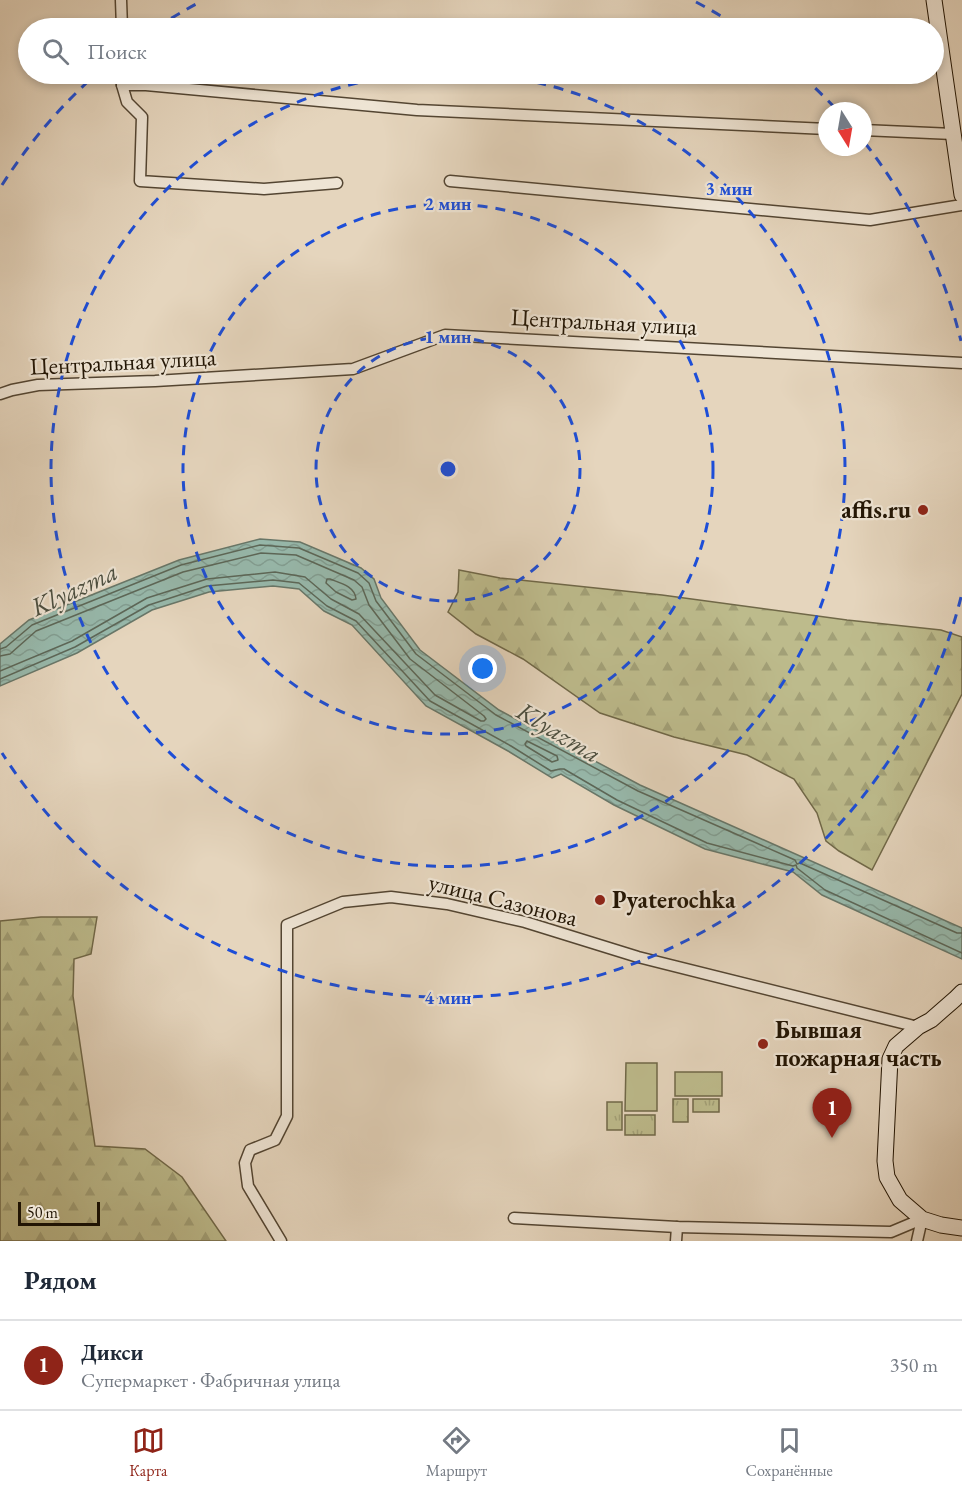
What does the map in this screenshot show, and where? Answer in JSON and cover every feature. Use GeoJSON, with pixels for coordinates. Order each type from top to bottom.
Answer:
{"type":"FeatureCollection","features":[{"type":"Feature","properties":{"kind":"street"},"geometry":{"type":"LineString","coordinates":[[122,0],[122,18]]}},
{"type":"Feature","properties":{"kind":"street"},"geometry":{"type":"LineString","coordinates":[[934,0],[937,18]]}},
{"type":"Feature","properties":{"kind":"street"},"geometry":{"type":"LineString","coordinates":[[944,71],[962,195]]}},
{"type":"Feature","properties":{"kind":"street"},"geometry":{"type":"LineString","coordinates":[[123,84],[127,102],[142,117],[140,181],[264,189],[337,183]]}},
{"type":"Feature","properties":{"kind":"street"},"geometry":{"type":"LineString","coordinates":[[142,84],[417,110],[818,129]]}},
{"type":"Feature","properties":{"kind":"street"},"geometry":{"type":"LineString","coordinates":[[872,130],[953,134]]}},
{"type":"Feature","properties":{"kind":"street"},"geometry":{"type":"LineString","coordinates":[[450,181],[870,220],[962,205]]}},
{"type":"Feature","properties":{"kind":"street","name":"Центральная улица"},"geometry":{"type":"LineString","coordinates":[[0,394],[38,385],[155,381],[353,369],[445,335],[962,363]]}},
{"type":"Feature","properties":{"kind":"street","name":"улица Сазонова"},"geometry":{"type":"LineString","coordinates":[[281,1241],[248,1186],[245,1163],[250,1150],[275,1140],[287,1116],[287,925],[343,902],[391,897],[447,904],[525,922],[638,957],[918,1027]]}},
{"type":"Feature","properties":{"kind":"street"},"geometry":{"type":"LineString","coordinates":[[962,992],[931,1020],[918,1027],[896,1046],[890,1059],[885,1161],[887,1177],[900,1200],[922,1219],[962,1228]]}},
{"type":"Feature","properties":{"kind":"street"},"geometry":{"type":"LineString","coordinates":[[514,1218],[677,1227],[891,1232],[922,1219]]}},
{"type":"Feature","properties":{"kind":"street"},"geometry":{"type":"LineString","coordinates":[[917,1241],[922,1219]]}},
{"type":"Feature","properties":{"kind":"street"},"geometry":{"type":"LineString","coordinates":[[676,1241],[677,1227]]}},
{"type":"Feature","properties":{"kind":"green space"},"geometry":{"type":"Polygon","coordinates":[[[459,570],[500,578],[662,595],[941,630],[962,637],[962,694],[872,870],[826,841],[817,813],[794,779],[747,755],[674,737],[600,713],[523,659],[476,634],[448,612],[458,592],[459,570]]]}},
{"type":"Feature","properties":{"kind":"green space"},"geometry":{"type":"Polygon","coordinates":[[[41,917],[97,917],[91,954],[74,959],[73,996],[95,1146],[145,1149],[182,1177],[226,1241],[0,1241],[0,921],[41,917]]]}},
{"type":"Feature","properties":{"kind":"green space"},"geometry":{"type":"Polygon","coordinates":[[[626,1063],[657,1063],[657,1111],[625,1111],[626,1063]]]}},
{"type":"Feature","properties":{"kind":"green space"},"geometry":{"type":"Polygon","coordinates":[[[675,1072],[722,1072],[722,1096],[675,1096],[675,1072]]]}},
{"type":"Feature","properties":{"kind":"green space"},"geometry":{"type":"Polygon","coordinates":[[[673,1099],[688,1099],[688,1122],[673,1122],[673,1099]]]}},
{"type":"Feature","properties":{"kind":"green space"},"geometry":{"type":"Polygon","coordinates":[[[693,1099],[719,1099],[719,1112],[693,1112],[693,1099]]]}},
{"type":"Feature","properties":{"kind":"green space"},"geometry":{"type":"Polygon","coordinates":[[[607,1102],[622,1102],[622,1130],[607,1130],[607,1102]]]}},
{"type":"Feature","properties":{"kind":"green space"},"geometry":{"type":"Polygon","coordinates":[[[625,1115],[655,1115],[655,1135],[625,1135],[625,1115]]]}},
{"type":"Feature","properties":{"kind":"water"},"geometry":{"type":"Polygon","coordinates":[[[260,539],[300,542],[361,568],[374,579],[381,598],[420,650],[499,710],[640,785],[962,928],[962,959],[822,895],[793,872],[705,849],[614,805],[561,774],[552,778],[426,706],[352,625],[324,611],[299,589],[273,586],[209,592],[152,610],[77,653],[0,686],[0,644],[29,620],[179,560],[260,539]]]}},
{"type":"Feature","properties":{"kind":"place","name":"affis.ru"},"geometry":{"type":"Point","coordinates":[923,510]}},
{"type":"Feature","properties":{"kind":"place","name":"Pyaterochka"},"geometry":{"type":"Point","coordinates":[600,900]}},
{"type":"Feature","properties":{"kind":"place","name":"Бывшая пожарная часть"},"geometry":{"type":"Point","coordinates":[763,1044]}},
{"type":"Feature","properties":{"kind":"place","name":"Дикси"},"geometry":{"type":"Point","coordinates":[832,1138]}},
{"type":"Feature","properties":{"kind":"water label","name":"Klyazma"},"geometry":{"type":"Point","coordinates":[74,589]}},
{"type":"Feature","properties":{"kind":"water label","name":"Klyazma"},"geometry":{"type":"Point","coordinates":[559,732]}}]}
